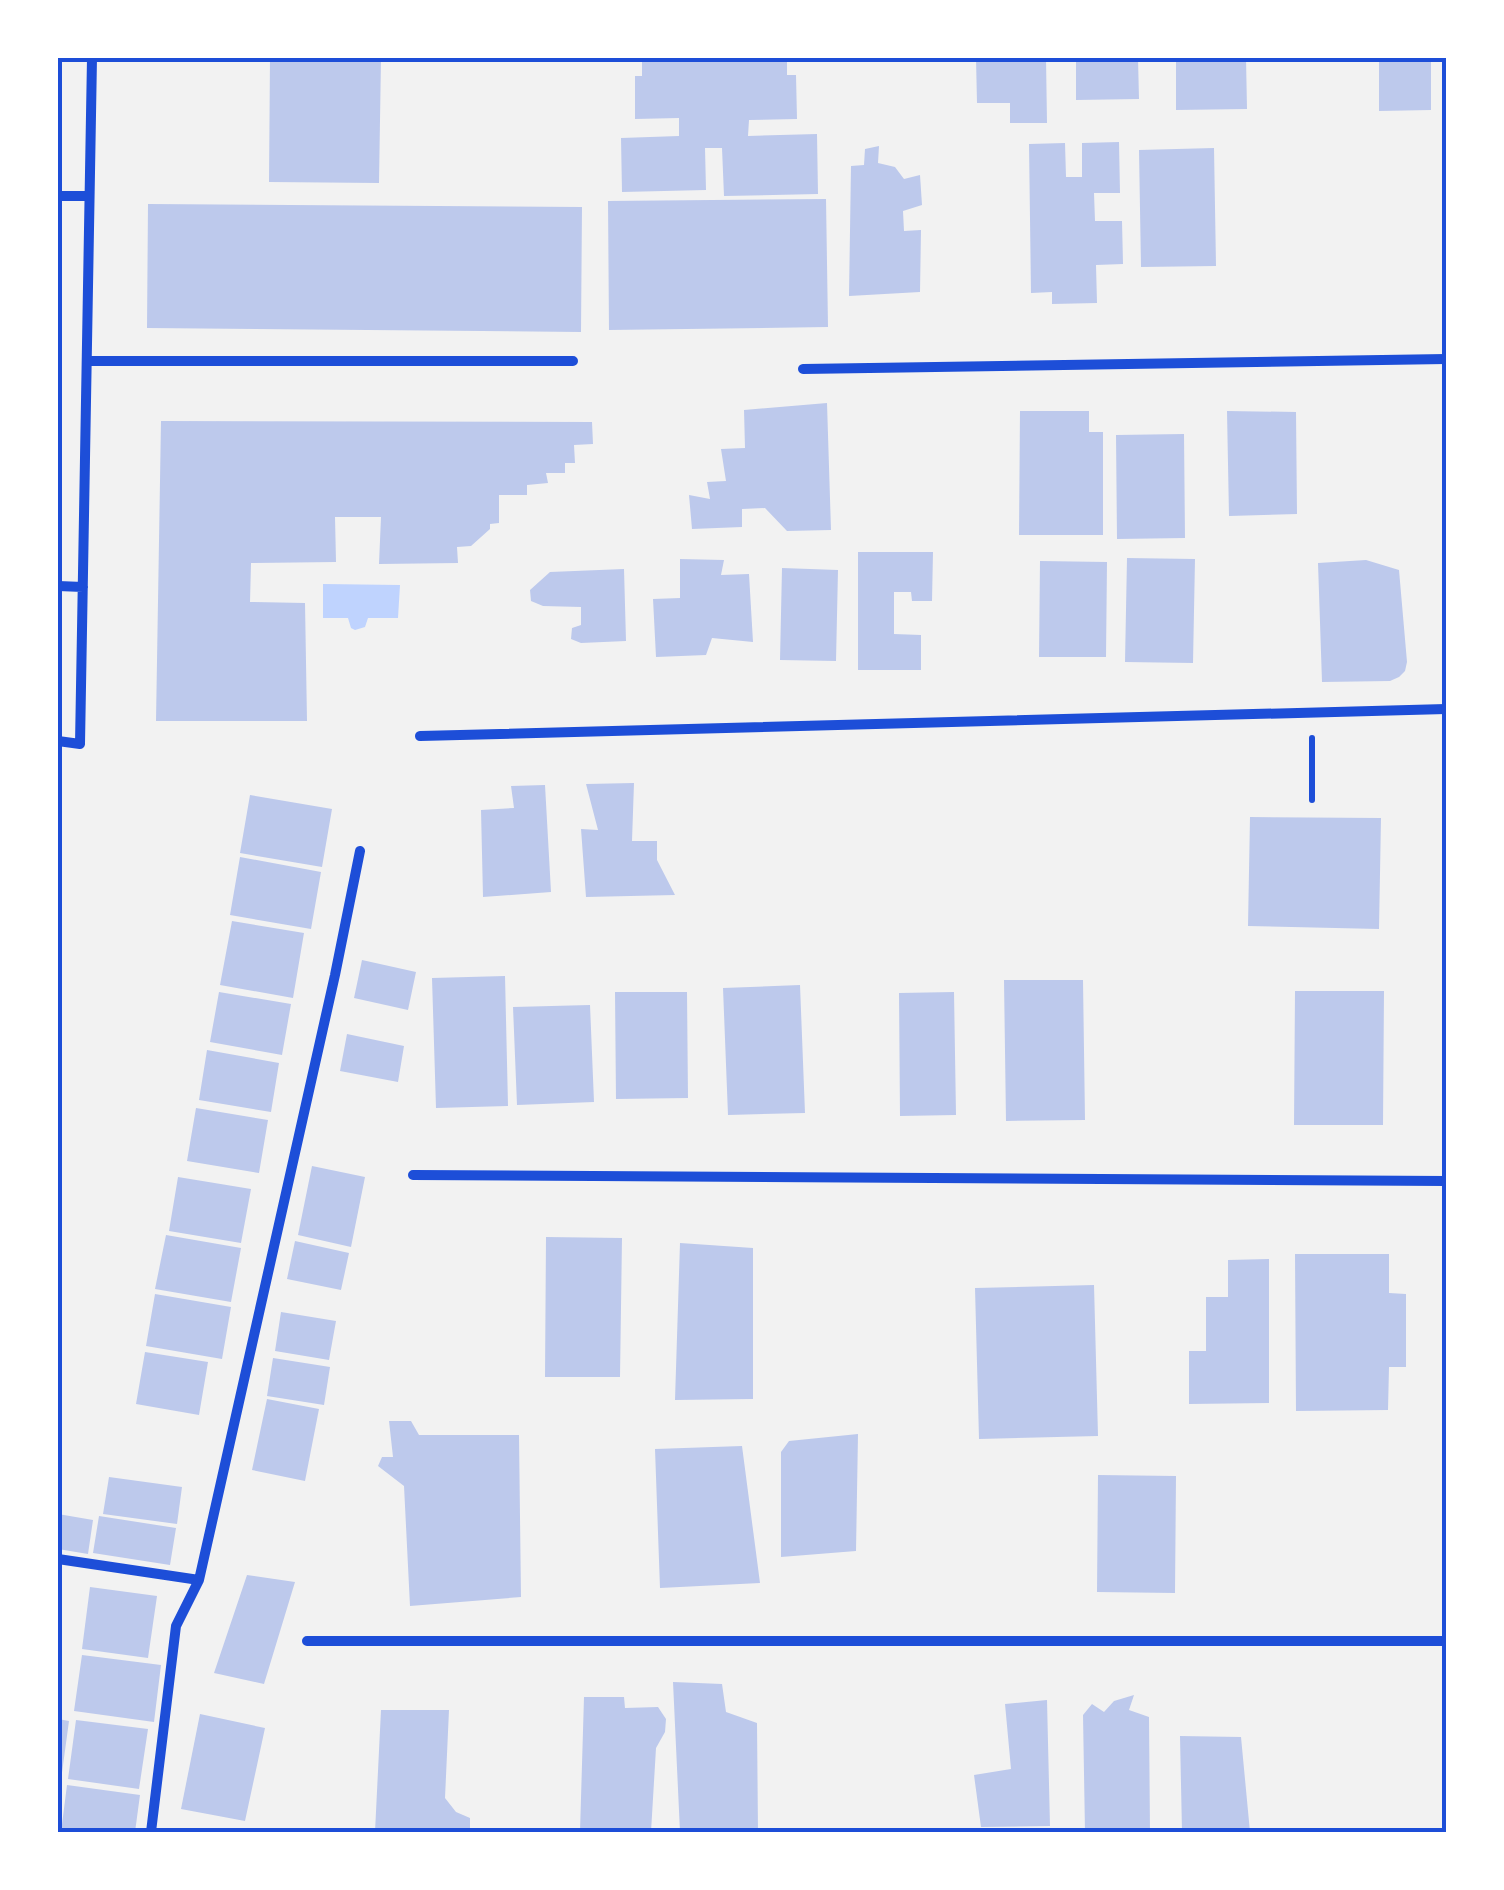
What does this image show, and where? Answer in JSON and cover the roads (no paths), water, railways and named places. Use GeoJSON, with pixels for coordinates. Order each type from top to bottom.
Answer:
{"type":"FeatureCollection","features":[{"type":"Feature","properties":{"kind":"street"},"geometry":{"type":"LineString","coordinates":[[58,742],[80,744],[92,58]]}},
{"type":"Feature","properties":{"kind":"street"},"geometry":{"type":"LineString","coordinates":[[58,196],[90,196]]}},
{"type":"Feature","properties":{"kind":"street"},"geometry":{"type":"LineString","coordinates":[[803,369],[1446,359]]}},
{"type":"Feature","properties":{"kind":"street"},"geometry":{"type":"LineString","coordinates":[[87,361],[573,361]]}},
{"type":"Feature","properties":{"kind":"street"},"geometry":{"type":"LineString","coordinates":[[58,586],[83,586]]}},
{"type":"Feature","properties":{"kind":"street"},"geometry":{"type":"LineString","coordinates":[[420,736],[1446,709]]}},
{"type":"Feature","properties":{"kind":"street"},"geometry":{"type":"LineString","coordinates":[[151,1832],[176,1626],[199,1580],[360,851]]}},
{"type":"Feature","properties":{"kind":"street"},"geometry":{"type":"LineString","coordinates":[[412,1175],[1446,1181]]}},
{"type":"Feature","properties":{"kind":"street"},"geometry":{"type":"LineString","coordinates":[[58,1559],[199,1580]]}},
{"type":"Feature","properties":{"kind":"street"},"geometry":{"type":"LineString","coordinates":[[307,1641],[1446,1641]]}},
{"type":"Feature","properties":{"kind":"water"},"geometry":{"type":"Polygon","coordinates":[[[323,584],[400,585],[398,618],[368,618],[365,627],[355,630],[348,618],[323,618],[323,584]]]}}]}
